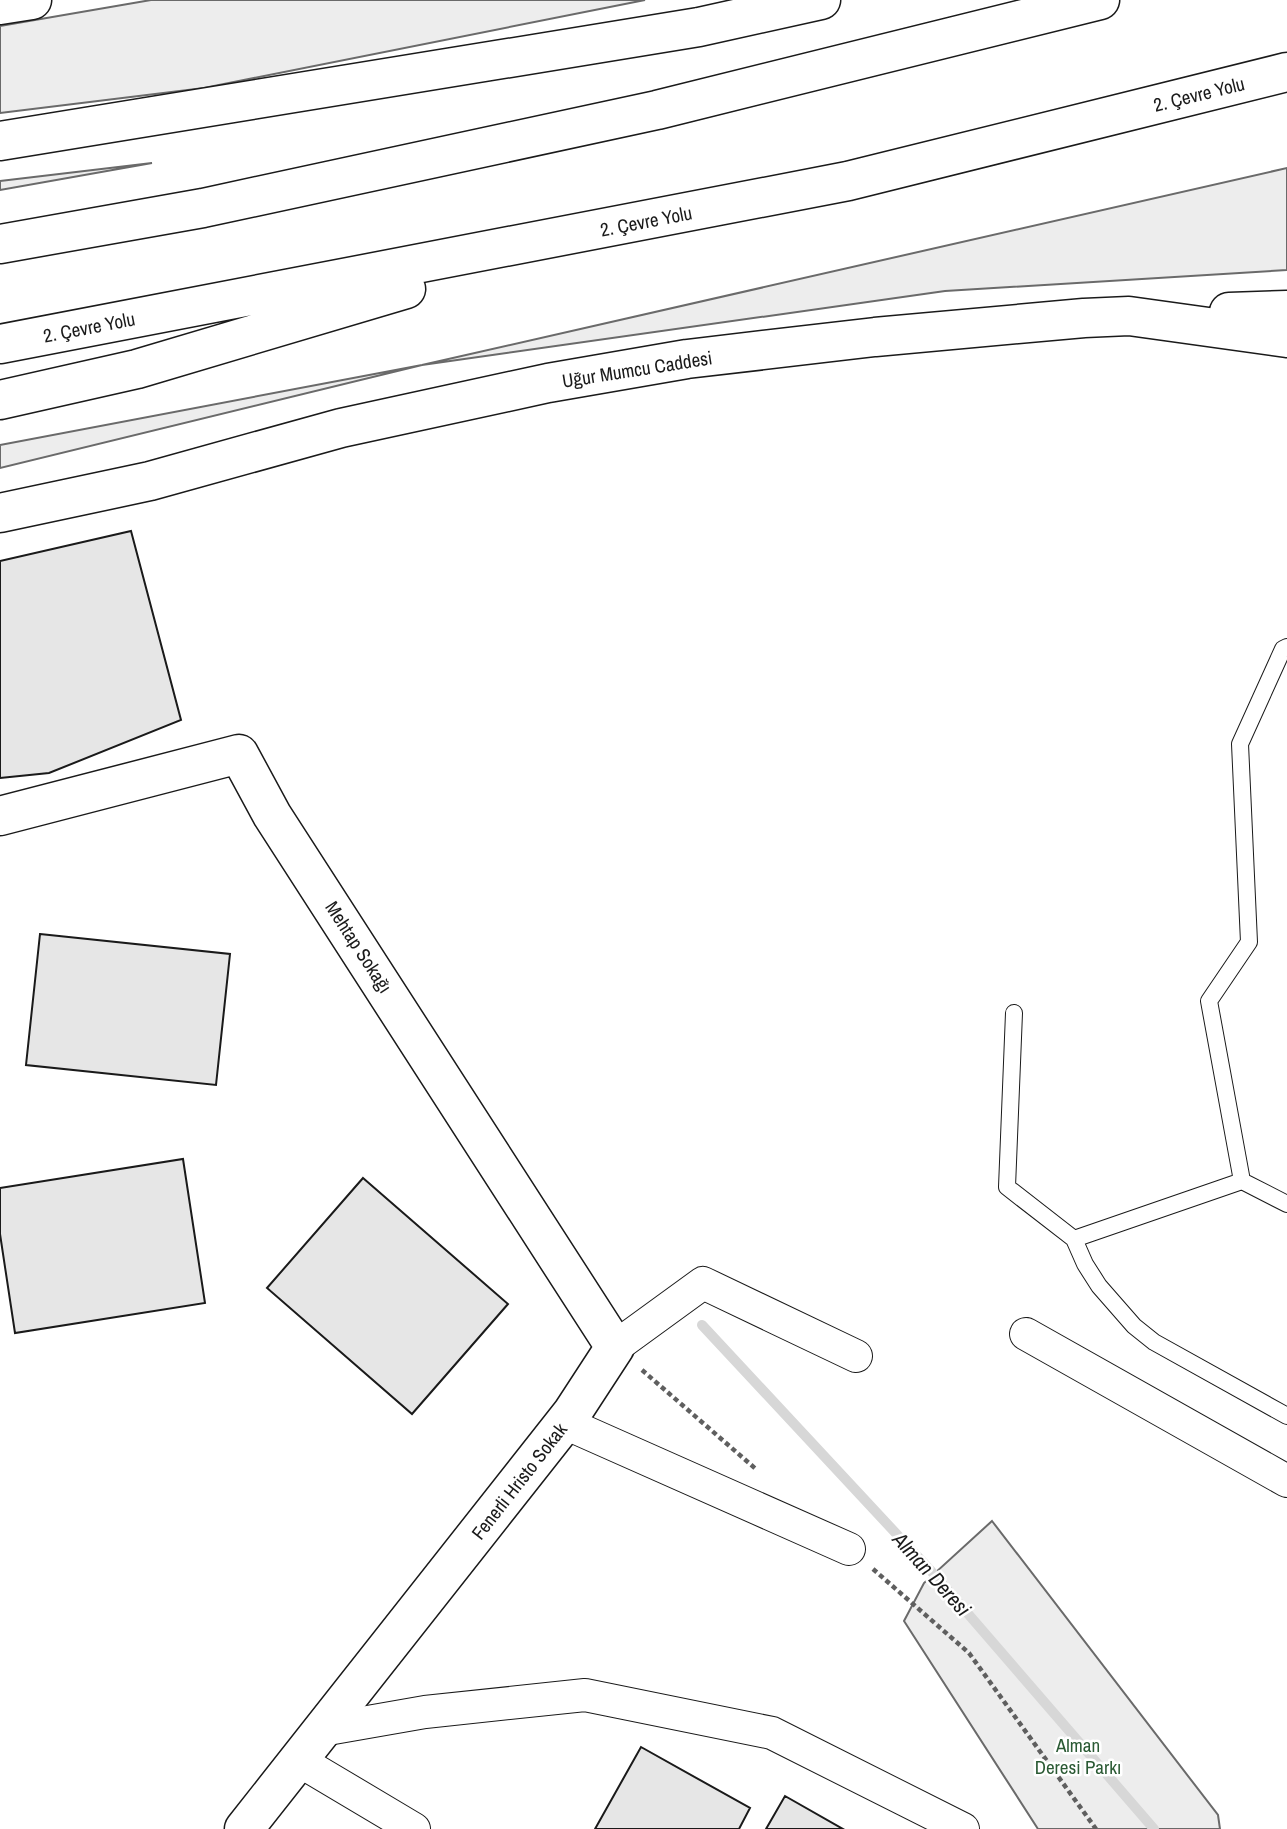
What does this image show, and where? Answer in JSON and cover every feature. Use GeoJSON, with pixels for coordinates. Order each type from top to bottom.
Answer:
{"type":"FeatureCollection","features":[{"type":"Feature","properties":{"kind":"main road"},"geometry":{"type":"LineString","coordinates":[[0,5],[32,0]]}},
{"type":"Feature","properties":{"kind":"main road"},"geometry":{"type":"LineString","coordinates":[[0,141],[699,27],[821,0]]}},
{"type":"Feature","properties":{"kind":"main road"},"geometry":{"type":"LineString","coordinates":[[0,244],[203,208],[644,113],[1100,0]]}},
{"type":"Feature","properties":{"kind":"main road","name":"2. Çevre Yolu"},"geometry":{"type":"LineString","coordinates":[[0,344],[848,181],[1287,73]]}},
{"type":"Feature","properties":{"kind":"main road"},"geometry":{"type":"LineString","coordinates":[[0,400],[137,369],[612,228]]}},
{"type":"Feature","properties":{"kind":"main road"},"geometry":{"type":"LineString","coordinates":[[1129,316],[1287,310]]}},
{"type":"Feature","properties":{"kind":"main road","name":"Uğur Mumcu Caddesi"},"geometry":{"type":"LineString","coordinates":[[0,513],[150,481],[341,428],[560,381],[687,359],[875,337],[1129,316],[1287,338]]}},
{"type":"Feature","properties":{"kind":"main road","name":"Mehtap Sokağı"},"geometry":{"type":"LineString","coordinates":[[0,816],[239,754],[272,815],[615,1347]]}},
{"type":"Feature","properties":{"kind":"main road","name":"Fenerli Hristo Sokak"},"geometry":{"type":"LineString","coordinates":[[244,1829],[565,1423],[615,1347]]}},
{"type":"Feature","properties":{"kind":"street","name":"Fenerli Hristo Sokak"},"geometry":{"type":"LineString","coordinates":[[615,1347],[703,1283],[856,1356]]}},
{"type":"Feature","properties":{"kind":"street"},"geometry":{"type":"LineString","coordinates":[[1026,1334],[1287,1480]]}},
{"type":"Feature","properties":{"kind":"street"},"geometry":{"type":"LineString","coordinates":[[565,1423],[849,1549]]}},
{"type":"Feature","properties":{"kind":"street"},"geometry":{"type":"LineString","coordinates":[[322,1730],[425,1712],[585,1696],[772,1733],[962,1829]]}},
{"type":"Feature","properties":{"kind":"street"},"geometry":{"type":"LineString","coordinates":[[298,1760],[414,1829]]}},
{"type":"Feature","properties":{"kind":"lane"},"geometry":{"type":"LineString","coordinates":[[1242,1181],[1209,1001],[1249,942],[1240,744],[1283,649],[1287,647]]}},
{"type":"Feature","properties":{"kind":"lane"},"geometry":{"type":"LineString","coordinates":[[1014,1013],[1007,1187],[1074,1239],[1084,1264],[1099,1286],[1134,1326],[1154,1342],[1287,1416]]}},
{"type":"Feature","properties":{"kind":"lane"},"geometry":{"type":"LineString","coordinates":[[1074,1239],[1242,1181],[1287,1204]]}},
{"type":"Feature","properties":{"kind":"shaded area"},"geometry":{"type":"Polygon","coordinates":[[[151,0],[645,0],[204,88],[0,113],[0,26],[151,0]]]}},
{"type":"Feature","properties":{"kind":"shaded area"},"geometry":{"type":"Polygon","coordinates":[[[152,163],[0,190],[0,181],[152,163]]]}},
{"type":"Feature","properties":{"kind":"shaded area"},"geometry":{"type":"Polygon","coordinates":[[[1287,168],[1287,270],[945,291],[422,365],[1287,168]]]}},
{"type":"Feature","properties":{"kind":"shaded area"},"geometry":{"type":"Polygon","coordinates":[[[422,365],[0,468],[0,445],[422,365]]]}},
{"type":"Feature","properties":{"kind":"shaded area","name":"Alman Deresi Parkı"},"geometry":{"type":"Polygon","coordinates":[[[992,1521],[1218,1815],[1220,1829],[1038,1829],[904,1621],[924,1583],[992,1521]]]}},
{"type":"Feature","properties":{"kind":"building"},"geometry":{"type":"Polygon","coordinates":[[[131,531],[181,720],[49,773],[0,778],[0,561],[131,531]]]}},
{"type":"Feature","properties":{"kind":"building"},"geometry":{"type":"Polygon","coordinates":[[[40,934],[230,954],[216,1085],[26,1065],[40,934]]]}},
{"type":"Feature","properties":{"kind":"building"},"geometry":{"type":"Polygon","coordinates":[[[183,1159],[205,1303],[15,1333],[0,1234],[0,1188],[183,1159]]]}},
{"type":"Feature","properties":{"kind":"building"},"geometry":{"type":"Polygon","coordinates":[[[363,1178],[508,1304],[412,1414],[267,1288],[363,1178]]]}},
{"type":"Feature","properties":{"kind":"building"},"geometry":{"type":"Polygon","coordinates":[[[641,1747],[750,1808],[739,1829],[595,1829],[641,1747]]]}},
{"type":"Feature","properties":{"kind":"building"},"geometry":{"type":"Polygon","coordinates":[[[785,1796],[843,1829],[766,1829],[785,1796]]]}},
{"type":"Feature","properties":{"kind":"waterway","name":"Alman Deresi"},"geometry":{"type":"LineString","coordinates":[[702,1325],[931,1571],[1154,1829]]}}]}
